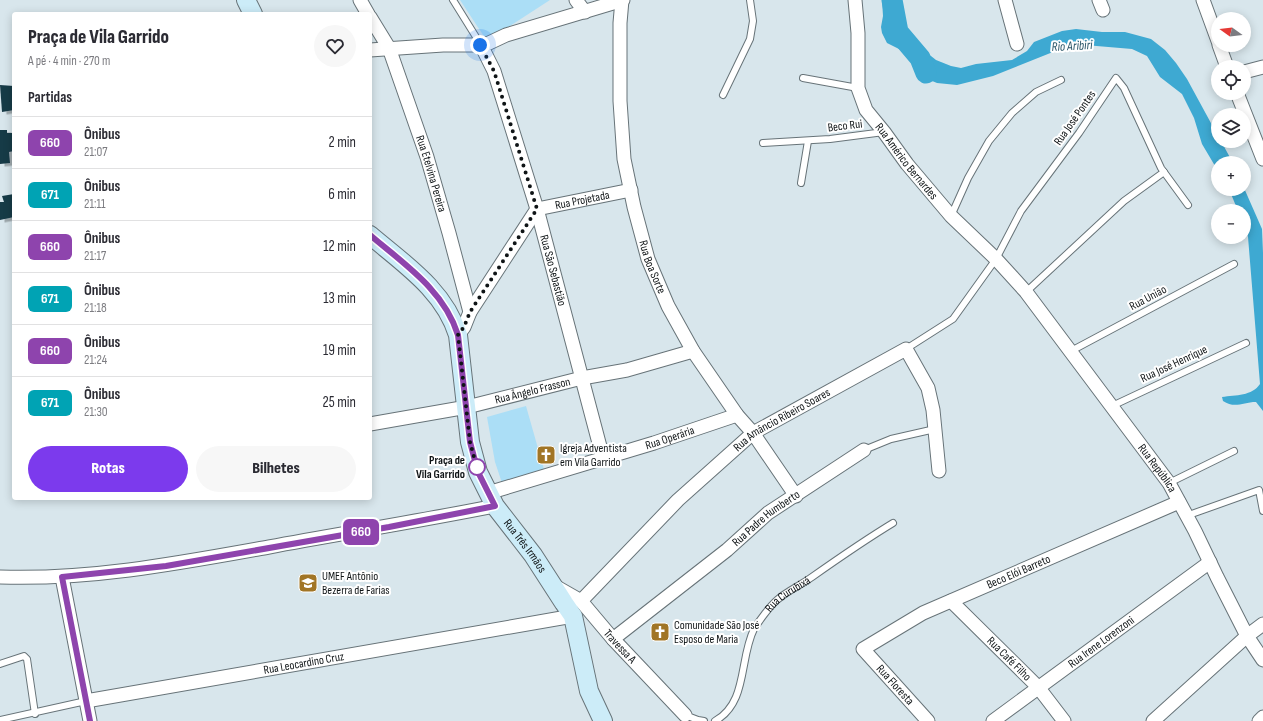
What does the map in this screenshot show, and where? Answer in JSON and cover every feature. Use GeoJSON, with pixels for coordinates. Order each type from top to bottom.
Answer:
{"type":"FeatureCollection","features":[{"type":"Feature","properties":{"kind":"street"},"geometry":{"type":"LineString","coordinates":[[360,0],[367,12]]}},
{"type":"Feature","properties":{"kind":"street"},"geometry":{"type":"LineString","coordinates":[[576,0],[585,12]]}},
{"type":"Feature","properties":{"kind":"street"},"geometry":{"type":"LineString","coordinates":[[372,50],[489,44],[506,35],[622,0]]}},
{"type":"Feature","properties":{"kind":"street","name":"Rua Boa Sorte"},"geometry":{"type":"LineString","coordinates":[[622,0],[620,23],[620,102],[624,159],[648,259],[668,306],[693,351],[737,415],[753,433],[796,496]]}},
{"type":"Feature","properties":{"kind":"street","name":"Rua Américo Bernardes"},"geometry":{"type":"LineString","coordinates":[[855,0],[858,33],[858,88],[866,110],[907,164],[951,216],[1026,292]]}},
{"type":"Feature","properties":{"kind":"street"},"geometry":{"type":"LineString","coordinates":[[1005,0],[1017,44]]}},
{"type":"Feature","properties":{"kind":"street"},"geometry":{"type":"LineString","coordinates":[[1203,0],[1211,22]]}},
{"type":"Feature","properties":{"kind":"street","name":"Rua Etelvina Pereira"},"geometry":{"type":"LineString","coordinates":[[372,20],[389,48],[427,157],[450,233],[470,312]]}},
{"type":"Feature","properties":{"kind":"street","name":"Rua São Sebastião"},"geometry":{"type":"LineString","coordinates":[[480,45],[494,71],[537,209],[603,458]]}},
{"type":"Feature","properties":{"kind":"street"},"geometry":{"type":"LineString","coordinates":[[1251,70],[1263,67]]}},
{"type":"Feature","properties":{"kind":"street"},"geometry":{"type":"LineString","coordinates":[[1240,100],[1263,159]]}},
{"type":"Feature","properties":{"kind":"street","name":"Rua Projetada"},"geometry":{"type":"LineString","coordinates":[[537,209],[631,190]]}},
{"type":"Feature","properties":{"kind":"street"},"geometry":{"type":"LineString","coordinates":[[458,335],[464,327],[470,312],[537,209]]}},
{"type":"Feature","properties":{"kind":"street","name":"Rua Três Irmãos"},"geometry":{"type":"LineString","coordinates":[[372,236],[422,279],[441,299],[454,323],[458,335],[470,442],[478,472],[492,500],[533,555],[551,584],[577,608],[589,691],[603,721]]}},
{"type":"Feature","properties":{"kind":"street","name":"Rua República"},"geometry":{"type":"LineString","coordinates":[[1026,292],[1169,483],[1248,636],[1263,660]]}},
{"type":"Feature","properties":{"kind":"street"},"geometry":{"type":"LineString","coordinates":[[906,349],[928,388],[933,410],[939,471]]}},
{"type":"Feature","properties":{"kind":"street","name":"Rua Amâncio Ribeiro Soares"},"geometry":{"type":"LineString","coordinates":[[577,608],[678,500],[753,433],[906,349]]}},
{"type":"Feature","properties":{"kind":"street","name":"Rua Ângelo Frasson"},"geometry":{"type":"LineString","coordinates":[[372,424],[467,407],[582,378],[627,370],[693,351]]}},
{"type":"Feature","properties":{"kind":"street","name":"Rua Operária"},"geometry":{"type":"LineString","coordinates":[[0,577],[62,577],[166,566],[389,527],[492,500],[603,458],[654,443],[737,415]]}},
{"type":"Feature","properties":{"kind":"street","name":"Rua Padre Humberto"},"geometry":{"type":"LineString","coordinates":[[613,639],[727,550],[768,513],[864,450]]}},
{"type":"Feature","properties":{"kind":"street","name":"Beco Elói Barreto"},"geometry":{"type":"LineString","coordinates":[[863,650],[923,613],[1179,502]]}},
{"type":"Feature","properties":{"kind":"street","name":"Rua Irene Lorenzoni"},"geometry":{"type":"LineString","coordinates":[[993,721],[1210,562]]}},
{"type":"Feature","properties":{"kind":"street"},"geometry":{"type":"LineString","coordinates":[[62,577],[90,721]]}},
{"type":"Feature","properties":{"kind":"street","name":"Rua Café Filho"},"geometry":{"type":"LineString","coordinates":[[951,602],[1038,688],[1064,721]]}},
{"type":"Feature","properties":{"kind":"street","name":"Travessa A"},"geometry":{"type":"LineString","coordinates":[[577,608],[613,639],[685,714]]}},
{"type":"Feature","properties":{"kind":"street","name":"Rua Leocardino Cruz"},"geometry":{"type":"LineString","coordinates":[[86,702],[577,608]]}},
{"type":"Feature","properties":{"kind":"street"},"geometry":{"type":"LineString","coordinates":[[1153,721],[1263,624]]}},
{"type":"Feature","properties":{"kind":"street","name":"Rua Floresta"},"geometry":{"type":"LineString","coordinates":[[863,650],[928,721]]}},
{"type":"Feature","properties":{"kind":"street"},"geometry":{"type":"LineString","coordinates":[[1260,721],[1263,717]]}},
{"type":"Feature","properties":{"kind":"lane","name":"Rua São Sebastião"},"geometry":{"type":"LineString","coordinates":[[453,0],[480,45]]}},
{"type":"Feature","properties":{"kind":"lane"},"geometry":{"type":"LineString","coordinates":[[723,95],[750,40],[753,21],[750,0]]}},
{"type":"Feature","properties":{"kind":"lane"},"geometry":{"type":"LineString","coordinates":[[803,78],[858,88]]}},
{"type":"Feature","properties":{"kind":"lane","name":"Rua José Pontes"},"geometry":{"type":"LineString","coordinates":[[996,260],[1021,211],[1079,133],[1116,78],[1124,88],[1161,168],[1188,205]]}},
{"type":"Feature","properties":{"kind":"lane"},"geometry":{"type":"LineString","coordinates":[[951,216],[968,178],[989,141],[1012,113],[1036,92],[1061,80]]}},
{"type":"Feature","properties":{"kind":"lane","name":"Beco Rui"},"geometry":{"type":"LineString","coordinates":[[763,143],[808,141],[884,132]]}},
{"type":"Feature","properties":{"kind":"lane"},"geometry":{"type":"LineString","coordinates":[[800,183],[808,141]]}},
{"type":"Feature","properties":{"kind":"lane"},"geometry":{"type":"LineString","coordinates":[[1026,292],[1124,201],[1164,172]]}},
{"type":"Feature","properties":{"kind":"lane","name":"Rua Amâncio Ribeiro Soares"},"geometry":{"type":"LineString","coordinates":[[906,349],[953,319],[996,260]]}},
{"type":"Feature","properties":{"kind":"lane","name":"Rua União"},"geometry":{"type":"LineString","coordinates":[[1071,352],[1234,264]]}},
{"type":"Feature","properties":{"kind":"lane","name":"Rua José Henrique"},"geometry":{"type":"LineString","coordinates":[[1112,406],[1246,343]]}},
{"type":"Feature","properties":{"kind":"lane","name":"Rua Padre Humberto"},"geometry":{"type":"LineString","coordinates":[[864,450],[891,439],[935,429]]}},
{"type":"Feature","properties":{"kind":"lane"},"geometry":{"type":"LineString","coordinates":[[1169,483],[1234,451]]}},
{"type":"Feature","properties":{"kind":"lane"},"geometry":{"type":"LineString","coordinates":[[1186,516],[1259,490],[1263,511]]}},
{"type":"Feature","properties":{"kind":"lane","name":"Rua Curubixá"},"geometry":{"type":"LineString","coordinates":[[715,721],[723,717],[735,700],[744,658],[755,629],[776,601],[893,523]]}},
{"type":"Feature","properties":{"kind":"lane"},"geometry":{"type":"LineString","coordinates":[[0,664],[24,656],[27,659],[35,714]]}},
{"type":"Feature","properties":{"kind":"lane","name":"Rua Leocardino Cruz"},"geometry":{"type":"LineString","coordinates":[[0,720],[35,714],[86,702]]}},
{"type":"Feature","properties":{"kind":"lane"},"geometry":{"type":"LineString","coordinates":[[685,714],[704,721]]}},
{"type":"Feature","properties":{"kind":"shaded area"},"geometry":{"type":"Polygon","coordinates":[[[460,0],[550,0],[487,41],[460,0]]]}},
{"type":"Feature","properties":{"kind":"shaded area"},"geometry":{"type":"Polygon","coordinates":[[[526,406],[545,473],[503,486],[495,462],[487,417],[526,406]]]}},
{"type":"Feature","properties":{"kind":"water","name":"Rio Aribiri"},"geometry":{"type":"Polygon","coordinates":[[[882,0],[889,0],[893,30],[897,38],[936,60],[961,68],[976,64],[1012,60],[1027,51],[1034,42],[1062,31],[1076,29],[1102,32],[1125,32],[1151,39],[1165,50],[1187,79],[1211,123],[1211,148],[1225,148],[1229,156],[1211,156],[1211,159],[1202,144],[1194,118],[1182,94],[1160,77],[1147,56],[1132,49],[1073,44],[993,76],[957,85],[937,83],[925,78],[920,73],[915,63],[907,57],[903,51],[887,43],[881,27],[883,16],[882,0]]]}},
{"type":"Feature","properties":{"kind":"water"},"geometry":{"type":"Polygon","coordinates":[[[1232,196],[1248,196],[1262,229],[1263,411],[1256,402],[1231,405],[1223,401],[1222,397],[1248,393],[1257,388],[1260,384],[1249,244],[1251,244],[1251,204],[1235,204],[1232,196]]]}},
{"type":"Feature","properties":{"kind":"building"},"geometry":{"type":"Polygon","coordinates":[[[0,85],[12,86],[12,110],[2,112],[0,85]]]}},
{"type":"Feature","properties":{"kind":"building"},"geometry":{"type":"Polygon","coordinates":[[[0,130],[7,130],[7,133],[12,133],[12,151],[9,152],[10,163],[0,164],[0,130]]]}},
{"type":"Feature","properties":{"kind":"building"},"geometry":{"type":"Polygon","coordinates":[[[12,194],[12,217],[0,220],[0,202],[4,202],[2,196],[12,194]]]}},
{"type":"Feature","properties":{"kind":"waterway","name":"Rio Aribiri"},"geometry":{"type":"LineString","coordinates":[[892,0],[898,32],[920,58],[926,73]]}},
{"type":"Feature","properties":{"kind":"bus line","name":"660"},"geometry":{"type":"LineString","coordinates":[[90,721],[62,577],[166,566],[271,546],[389,527],[495,506],[478,472],[470,442],[458,335],[454,323],[441,299],[422,279],[372,237]]}},
{"type":"Feature","properties":{"kind":"place","name":"Igreja Adventista em Vila Garrido"},"geometry":{"type":"Point","coordinates":[546,455]}},
{"type":"Feature","properties":{"kind":"place","name":"Praça de Vila Garrido"},"geometry":{"type":"Point","coordinates":[477,467]}},
{"type":"Feature","properties":{"kind":"place","name":"UMEF Antônio Bezerra de Farias"},"geometry":{"type":"Point","coordinates":[308,583]}},
{"type":"Feature","properties":{"kind":"place","name":"Comunidade São José Esposo de Maria"},"geometry":{"type":"Point","coordinates":[660,632]}},
{"type":"Feature","properties":{"kind":"route"},"geometry":{"type":"LineString","coordinates":[[477,467],[478,472],[470,442],[458,335],[464,327],[470,312],[537,209],[494,71],[480,45]]}}]}
